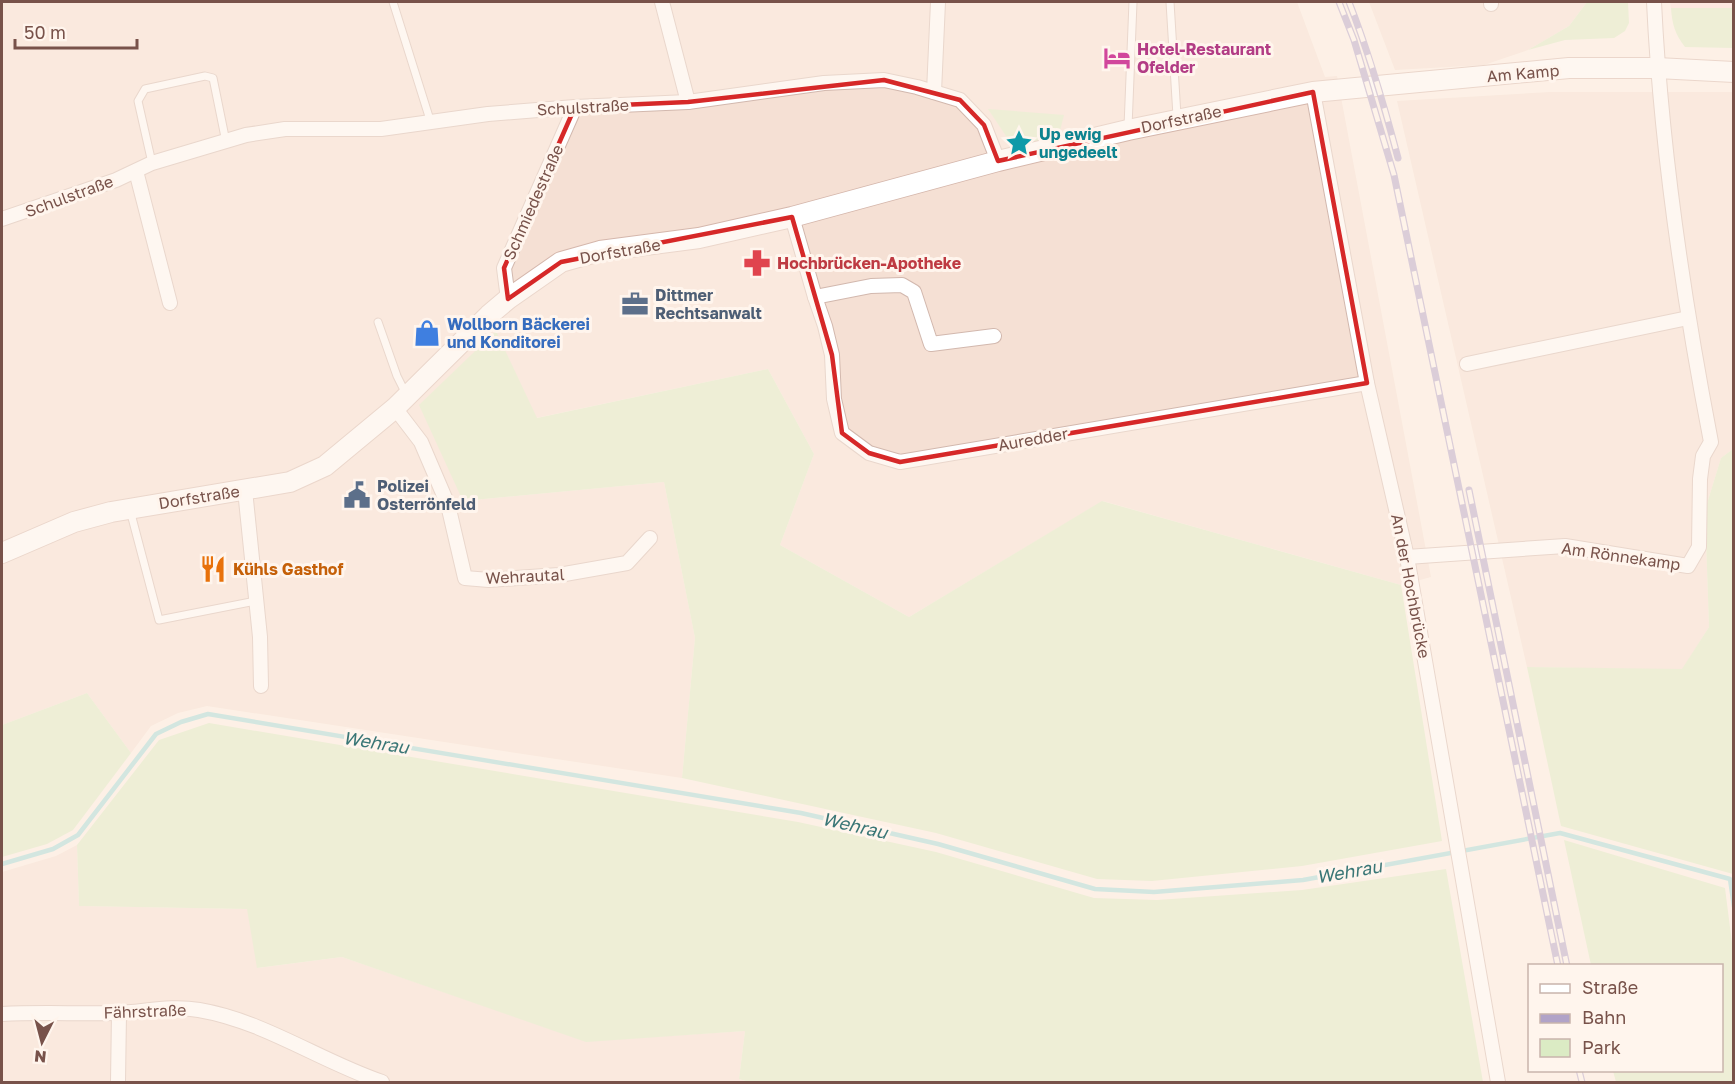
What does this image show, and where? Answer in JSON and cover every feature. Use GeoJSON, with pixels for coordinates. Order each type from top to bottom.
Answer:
{"type":"FeatureCollection","features":[{"type":"Feature","properties":{"kind":"main road","name":"Am Kamp"},"geometry":{"type":"LineString","coordinates":[[1313,92],[1569,68],[1657,68],[1734,72]]}},
{"type":"Feature","properties":{"kind":"main road","name":"Dorfstraße"},"geometry":{"type":"LineString","coordinates":[[2,554],[74,522],[130,508],[290,482],[325,466],[401,402],[489,315],[561,262],[600,251],[699,238],[792,217],[998,161],[1178,119],[1313,92]]}},
{"type":"Feature","properties":{"kind":"street"},"geometry":{"type":"LineString","coordinates":[[662,2],[688,102]]}},
{"type":"Feature","properties":{"kind":"street"},"geometry":{"type":"LineString","coordinates":[[934,92],[938,2]]}},
{"type":"Feature","properties":{"kind":"street","name":"Am Rönnekamp"},"geometry":{"type":"LineString","coordinates":[[1407,557],[1565,546],[1688,566],[1699,547],[1700,479],[1703,456],[1711,442],[1688,318],[1657,68],[1654,2]]}},
{"type":"Feature","properties":{"kind":"street","name":"Schulstraße"},"geometry":{"type":"LineString","coordinates":[[2,219],[136,171],[152,163],[246,135],[285,129],[381,129],[488,114],[575,106],[688,102],[824,83],[884,80],[960,100],[984,125],[998,161]]}},
{"type":"Feature","properties":{"kind":"street","name":"An der Hochbrücke"},"geometry":{"type":"LineString","coordinates":[[1313,92],[1367,383],[1407,557],[1498,1083]]}},
{"type":"Feature","properties":{"kind":"street","name":"Schmiedestraße"},"geometry":{"type":"LineString","coordinates":[[508,299],[504,268],[575,106]]}},
{"type":"Feature","properties":{"kind":"street","name":"Schulstraße"},"geometry":{"type":"LineString","coordinates":[[136,171],[170,303]]}},
{"type":"Feature","properties":{"kind":"street","name":"Auredder"},"geometry":{"type":"LineString","coordinates":[[792,217],[832,355],[834,399],[842,433],[869,453],[900,462],[1367,383]]}},
{"type":"Feature","properties":{"kind":"street"},"geometry":{"type":"LineString","coordinates":[[815,297],[872,286],[902,285],[914,292],[931,344],[994,336]]}},
{"type":"Feature","properties":{"kind":"street"},"geometry":{"type":"LineString","coordinates":[[1467,364],[1688,318]]}},
{"type":"Feature","properties":{"kind":"street","name":"Wehrautal"},"geometry":{"type":"LineString","coordinates":[[401,402],[448,505],[465,578],[489,580],[559,575],[627,563],[650,538]]}},
{"type":"Feature","properties":{"kind":"street"},"geometry":{"type":"LineString","coordinates":[[245,490],[260,637],[261,686]]}},
{"type":"Feature","properties":{"kind":"street","name":"Fährstraße"},"geometry":{"type":"LineString","coordinates":[[2,1014],[119,1013],[159,1008],[198,1010],[256,1026],[382,1083]]}},
{"type":"Feature","properties":{"kind":"street"},"geometry":{"type":"LineString","coordinates":[[118,1083],[119,1013]]}},
{"type":"Feature","properties":{"kind":"lane"},"geometry":{"type":"LineString","coordinates":[[393,2],[431,123]]}},
{"type":"Feature","properties":{"kind":"lane"},"geometry":{"type":"LineString","coordinates":[[1128,130],[1133,2]]}},
{"type":"Feature","properties":{"kind":"lane"},"geometry":{"type":"LineString","coordinates":[[1170,2],[1178,119]]}},
{"type":"Feature","properties":{"kind":"lane"},"geometry":{"type":"LineString","coordinates":[[152,163],[138,101],[145,89],[205,76],[213,78],[226,142]]}},
{"type":"Feature","properties":{"kind":"lane"},"geometry":{"type":"LineString","coordinates":[[378,322],[397,376],[401,402]]}},
{"type":"Feature","properties":{"kind":"lane"},"geometry":{"type":"LineString","coordinates":[[130,508],[159,620],[256,601]]}},
{"type":"Feature","properties":{"kind":"highlighted area"},"geometry":{"type":"Polygon","coordinates":[[[884,80],[960,100],[984,125],[998,161],[1313,92],[1367,383],[900,462],[869,453],[842,433],[832,355],[792,217],[561,262],[508,299],[504,268],[575,107],[688,102],[884,80]]]}},
{"type":"Feature","properties":{"kind":"shaded area"},"geometry":{"type":"Polygon","coordinates":[[[2,2],[1297,2],[1325,77],[1337,76],[1431,577],[1401,585],[1103,501],[909,617],[780,545],[814,454],[768,369],[536,418],[463,501],[664,482],[695,638],[682,778],[207,706],[178,713],[151,726],[131,753],[87,693],[2,725],[2,2]]]}},
{"type":"Feature","properties":{"kind":"shaded area"},"geometry":{"type":"Polygon","coordinates":[[[1369,2],[1587,2],[1569,26],[1528,50],[1484,65],[1395,70],[1369,2]]]}},
{"type":"Feature","properties":{"kind":"shaded area"},"geometry":{"type":"Polygon","coordinates":[[[1670,2],[1733,2],[1733,8],[1671,8],[1670,2]]]}},
{"type":"Feature","properties":{"kind":"shaded area"},"geometry":{"type":"Polygon","coordinates":[[[1550,92],[1733,92],[1733,449],[1721,458],[1705,510],[1709,627],[1682,670],[1527,667],[1397,101],[1550,92]]]}},
{"type":"Feature","properties":{"kind":"shaded area"},"geometry":{"type":"Polygon","coordinates":[[[77,845],[79,906],[248,909],[258,968],[342,957],[586,1041],[745,1031],[739,1079],[749,1082],[2,1082],[2,872],[56,856],[77,845]]]}},
{"type":"Feature","properties":{"kind":"green space"},"geometry":{"type":"Polygon","coordinates":[[[1587,2],[1628,2],[1629,23],[1625,31],[1614,38],[1565,40],[1528,50],[1569,26],[1587,2]]]}},
{"type":"Feature","properties":{"kind":"green space"},"geometry":{"type":"Polygon","coordinates":[[[1671,8],[1733,8],[1733,48],[1685,47],[1675,29],[1671,8]]]}},
{"type":"Feature","properties":{"kind":"green space"},"geometry":{"type":"Polygon","coordinates":[[[988,109],[1064,115],[1057,142],[1016,151],[988,109]]]}},
{"type":"Feature","properties":{"kind":"green space"},"geometry":{"type":"Polygon","coordinates":[[[496,331],[537,418],[768,369],[814,454],[780,545],[909,617],[1102,501],[1401,585],[1442,841],[1302,866],[1152,881],[1097,879],[936,833],[682,778],[695,638],[664,482],[463,501],[419,405],[496,331]]]}},
{"type":"Feature","properties":{"kind":"green space"},"geometry":{"type":"Polygon","coordinates":[[[1733,449],[1733,874],[1561,826],[1527,667],[1682,669],[1709,627],[1705,510],[1721,458],[1733,449]]]}},
{"type":"Feature","properties":{"kind":"green space"},"geometry":{"type":"Polygon","coordinates":[[[87,693],[131,753],[73,830],[47,844],[2,857],[2,725],[87,693]]]}},
{"type":"Feature","properties":{"kind":"green space"},"geometry":{"type":"Polygon","coordinates":[[[209,723],[798,822],[936,852],[1094,898],[1157,900],[1302,890],[1446,869],[1483,1082],[749,1082],[739,1079],[745,1031],[586,1042],[342,957],[257,968],[247,909],[79,906],[77,845],[159,740],[209,723]]]}},
{"type":"Feature","properties":{"kind":"green space"},"geometry":{"type":"Polygon","coordinates":[[[1564,840],[1725,888],[1734,959],[1733,1082],[1616,1082],[1613,1072],[1723,1072],[1723,964],[1591,964],[1564,840]]]}},
{"type":"Feature","properties":{"kind":"waterway","name":"Wehrau"},"geometry":{"type":"LineString","coordinates":[[2,864],[53,849],[78,835],[156,734],[181,722],[208,714],[801,813],[938,844],[1095,889],[1154,892],[1303,880],[1560,833],[1730,879],[1734,907]]}},
{"type":"Feature","properties":{"kind":"railway"},"geometry":{"type":"LineString","coordinates":[[1339,2],[1354,40],[1394,175],[1558,964]]}},
{"type":"Feature","properties":{"kind":"railway"},"geometry":{"type":"LineString","coordinates":[[1349,2],[1376,79],[1398,158]]}},
{"type":"Feature","properties":{"kind":"railway"},"geometry":{"type":"LineString","coordinates":[[1469,490],[1567,964]]}},
{"type":"Feature","properties":{"kind":"railway"},"geometry":{"type":"LineString","coordinates":[[1580,1072],[1582,1082]]}},
{"type":"Feature","properties":{"kind":"place","name":"Hotel-Restaurant Ofelder"},"geometry":{"type":"Point","coordinates":[1117,58]}},
{"type":"Feature","properties":{"kind":"place","name":"Up ewig ungedeelt"},"geometry":{"type":"Point","coordinates":[1019,143]}},
{"type":"Feature","properties":{"kind":"place","name":"Hochbrücken-Apotheke"},"geometry":{"type":"Point","coordinates":[757,263]}},
{"type":"Feature","properties":{"kind":"place","name":"Dittmer Rechtsanwalt"},"geometry":{"type":"Point","coordinates":[635,304]}},
{"type":"Feature","properties":{"kind":"place","name":"Wollborn Bäckerei und Konditorei"},"geometry":{"type":"Point","coordinates":[427,333]}},
{"type":"Feature","properties":{"kind":"place","name":"Polizei Osterrönfeld"},"geometry":{"type":"Point","coordinates":[357,495]}},
{"type":"Feature","properties":{"kind":"place","name":"Kühls Gasthof"},"geometry":{"type":"Point","coordinates":[213,569]}}]}
